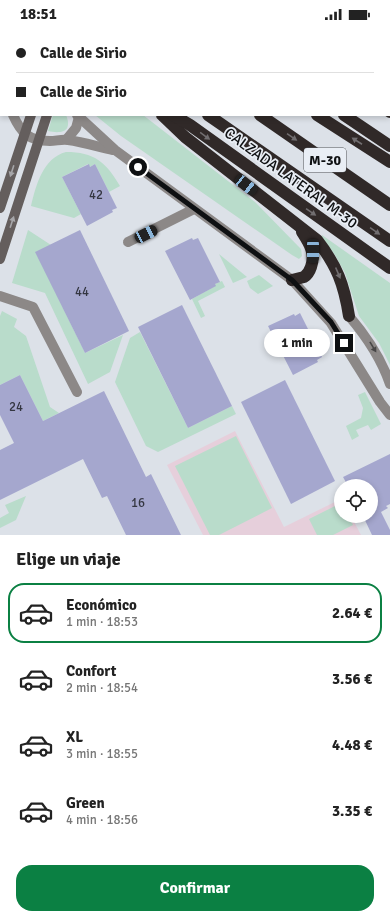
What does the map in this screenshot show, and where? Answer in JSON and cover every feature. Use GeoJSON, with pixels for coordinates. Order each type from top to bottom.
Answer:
{"type":"FeatureCollection","features":[{"type":"Feature","properties":{"kind":"highway"},"geometry":{"type":"LineString","coordinates":[[163,116],[185,137],[317,240],[335,266],[346,297],[349,316]]}},
{"type":"Feature","properties":{"kind":"highway","name":"CALZADA LATERAL M-30"},"geometry":{"type":"LineString","coordinates":[[175,116],[190,125],[390,268]]}},
{"type":"Feature","properties":{"kind":"highway"},"geometry":{"type":"LineString","coordinates":[[209,116],[390,241]]}},
{"type":"Feature","properties":{"kind":"highway","name":"M-30"},"geometry":{"type":"LineString","coordinates":[[261,116],[390,205]]}},
{"type":"Feature","properties":{"kind":"highway","name":"M-30"},"geometry":{"type":"LineString","coordinates":[[318,116],[390,162]]}},
{"type":"Feature","properties":{"kind":"highway"},"geometry":{"type":"LineString","coordinates":[[345,116],[390,146]]}},
{"type":"Feature","properties":{"kind":"highway"},"geometry":{"type":"LineString","coordinates":[[292,280],[305,276],[310,270],[313,262],[313,251],[310,244],[295,223]]}},
{"type":"Feature","properties":{"kind":"main road"},"geometry":{"type":"LineString","coordinates":[[0,208],[30,116]]}},
{"type":"Feature","properties":{"kind":"main road"},"geometry":{"type":"LineString","coordinates":[[0,259],[47,116]]}},
{"type":"Feature","properties":{"kind":"street"},"geometry":{"type":"LineString","coordinates":[[13,116],[18,127],[30,138],[50,141],[67,139],[115,150]]}},
{"type":"Feature","properties":{"kind":"street"},"geometry":{"type":"LineString","coordinates":[[67,139],[76,128],[78,116]]}},
{"type":"Feature","properties":{"kind":"street"},"geometry":{"type":"LineString","coordinates":[[78,116],[115,150],[292,280],[331,322],[380,402],[390,415]]}},
{"type":"Feature","properties":{"kind":"street"},"geometry":{"type":"LineString","coordinates":[[128,242],[194,209]]}},
{"type":"Feature","properties":{"kind":"street"},"geometry":{"type":"LineString","coordinates":[[0,296],[33,307],[77,392]]}},
{"type":"Feature","properties":{"kind":"street"},"geometry":{"type":"LineString","coordinates":[[349,316],[369,341],[380,359],[390,384]]}},
{"type":"Feature","properties":{"kind":"shaded area"},"geometry":{"type":"Polygon","coordinates":[[[235,431],[284,527],[334,502],[334,523],[355,523],[361,535],[203,535],[167,465],[235,431]]]}},
{"type":"Feature","properties":{"kind":"green space"},"geometry":{"type":"Polygon","coordinates":[[[53,116],[66,116],[68,121],[67,128],[61,132],[48,131],[53,116]]]}},
{"type":"Feature","properties":{"kind":"green space"},"geometry":{"type":"Polygon","coordinates":[[[96,116],[144,116],[255,202],[301,249],[302,256],[299,259],[292,255],[121,136],[96,116]]]}},
{"type":"Feature","properties":{"kind":"green space"},"geometry":{"type":"Polygon","coordinates":[[[66,152],[76,152],[92,156],[110,171],[120,186],[109,192],[95,164],[90,167],[88,164],[62,177],[81,214],[74,218],[31,206],[38,181],[46,166],[58,155],[66,152]]]}},
{"type":"Feature","properties":{"kind":"green space"},"geometry":{"type":"Polygon","coordinates":[[[28,230],[51,245],[36,252],[85,353],[123,335],[110,372],[88,384],[45,293],[12,283],[28,230]]]}},
{"type":"Feature","properties":{"kind":"green space"},"geometry":{"type":"Polygon","coordinates":[[[322,235],[390,283],[390,365],[379,343],[359,316],[345,273],[322,235]]]}},
{"type":"Feature","properties":{"kind":"green space"},"geometry":{"type":"Polygon","coordinates":[[[219,254],[247,277],[233,283],[219,254]]]}},
{"type":"Feature","properties":{"kind":"green space"},"geometry":{"type":"Polygon","coordinates":[[[259,275],[273,286],[258,294],[250,288],[247,281],[259,275]]]}},
{"type":"Feature","properties":{"kind":"green space"},"geometry":{"type":"Polygon","coordinates":[[[222,281],[225,287],[198,301],[205,316],[201,318],[192,299],[222,281]]]}},
{"type":"Feature","properties":{"kind":"green space"},"geometry":{"type":"Polygon","coordinates":[[[2,311],[17,319],[14,327],[26,336],[50,407],[59,413],[43,421],[20,375],[0,385],[0,316],[2,311]]]}},
{"type":"Feature","properties":{"kind":"green space"},"geometry":{"type":"Polygon","coordinates":[[[140,332],[188,428],[232,406],[236,414],[158,452],[146,446],[115,382],[130,338],[140,332]]]}},
{"type":"Feature","properties":{"kind":"green space"},"geometry":{"type":"Polygon","coordinates":[[[365,392],[381,424],[371,430],[368,425],[356,430],[359,436],[352,440],[346,426],[361,418],[363,408],[358,395],[365,392]]]}},
{"type":"Feature","properties":{"kind":"green space"},"geometry":{"type":"Polygon","coordinates":[[[236,436],[272,508],[219,535],[210,535],[175,466],[236,436]]]}},
{"type":"Feature","properties":{"kind":"green space"},"geometry":{"type":"Polygon","coordinates":[[[26,496],[16,520],[0,528],[0,518],[9,513],[5,505],[26,496]]]}},
{"type":"Feature","properties":{"kind":"green space"},"geometry":{"type":"Polygon","coordinates":[[[334,506],[334,523],[352,523],[353,525],[333,535],[317,535],[309,519],[334,506]]]}},
{"type":"Feature","properties":{"kind":"building"},"geometry":{"type":"Polygon","coordinates":[[[89,164],[90,167],[95,164],[117,208],[112,210],[113,212],[87,226],[62,177],[89,164]]]}},
{"type":"Feature","properties":{"kind":"building"},"geometry":{"type":"Polygon","coordinates":[[[80,230],[129,331],[85,353],[35,252],[80,230]]]}},
{"type":"Feature","properties":{"kind":"building"},"geometry":{"type":"Polygon","coordinates":[[[192,238],[193,240],[198,238],[220,282],[215,284],[216,286],[190,300],[165,251],[192,238]]]}},
{"type":"Feature","properties":{"kind":"building"},"geometry":{"type":"Polygon","coordinates":[[[182,305],[232,406],[188,428],[138,327],[182,305]]]}},
{"type":"Feature","properties":{"kind":"building"},"geometry":{"type":"Polygon","coordinates":[[[300,313],[322,357],[317,360],[318,362],[293,375],[268,326],[294,314],[295,316],[300,313]]]}},
{"type":"Feature","properties":{"kind":"building"},"geometry":{"type":"Polygon","coordinates":[[[20,375],[43,421],[104,391],[146,477],[151,474],[181,535],[126,535],[107,496],[102,498],[83,459],[0,500],[0,450],[14,443],[0,415],[0,385],[20,375]]]}},
{"type":"Feature","properties":{"kind":"building"},"geometry":{"type":"Polygon","coordinates":[[[285,380],[334,482],[291,504],[241,402],[285,380]]]}},
{"type":"Feature","properties":{"kind":"building"},"geometry":{"type":"Polygon","coordinates":[[[390,454],[390,504],[386,506],[388,508],[381,512],[390,530],[390,535],[372,535],[366,523],[378,523],[378,479],[344,479],[343,477],[390,454]]]}},
{"type":"Feature","properties":{"kind":"route"},"geometry":{"type":"LineString","coordinates":[[138,167],[292,280],[331,322],[344,343]]}}]}
